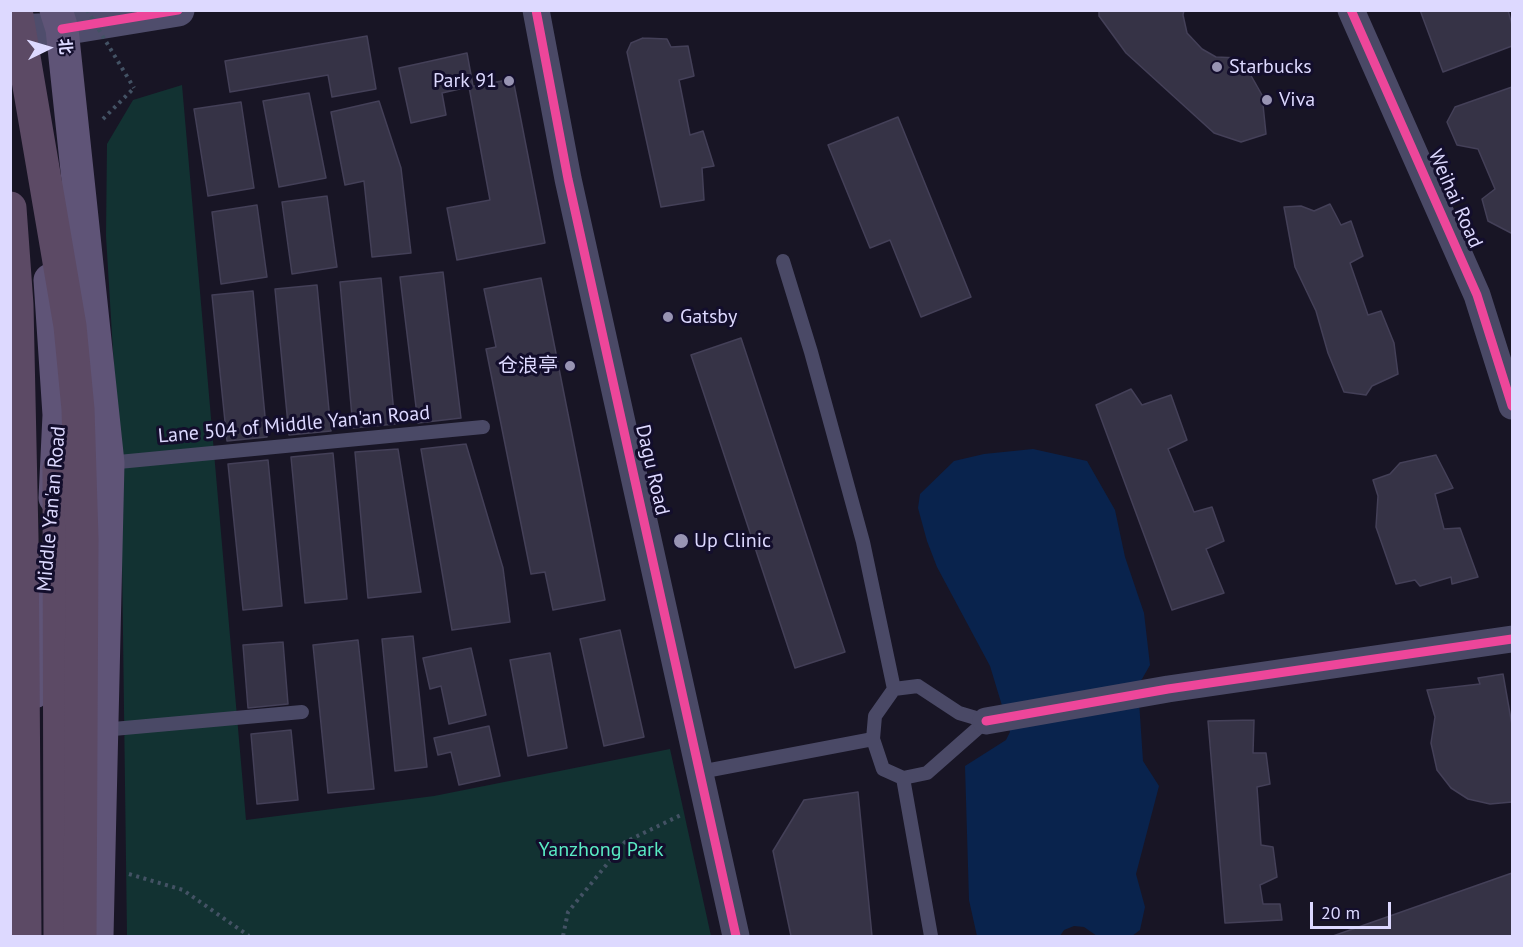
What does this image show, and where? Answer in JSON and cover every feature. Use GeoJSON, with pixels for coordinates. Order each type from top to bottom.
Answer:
{"type":"FeatureCollection","features":[{"type":"Feature","properties":{"kind":"highway"},"geometry":{"type":"LineString","coordinates":[[42,19],[78,409],[82,539],[80,936]]}},
{"type":"Feature","properties":{"kind":"highway"},"geometry":{"type":"LineString","coordinates":[[10,208],[17,305],[21,479],[25,936]]}},
{"type":"Feature","properties":{"kind":"highway"},"geometry":{"type":"LineString","coordinates":[[59,469],[60,936]]}},
{"type":"Feature","properties":{"kind":"main road"},"geometry":{"type":"LineString","coordinates":[[97,936],[108,463],[42,19],[178,10]]}},
{"type":"Feature","properties":{"kind":"main road","name":"Middle Yan'an Road"},"geometry":{"type":"LineString","coordinates":[[36,936],[33,700],[59,469],[59,415],[42,19]]}},
{"type":"Feature","properties":{"kind":"street","name":"Dagu Road"},"geometry":{"type":"LineString","coordinates":[[536,10],[568,179],[736,936]]}},
{"type":"Feature","properties":{"kind":"street","name":"Weihai Road"},"geometry":{"type":"LineString","coordinates":[[1352,10],[1477,295],[1512,406]]}},
{"type":"Feature","properties":{"kind":"street"},"geometry":{"type":"LineString","coordinates":[[990,720],[1168,689],[1512,639]]}},
{"type":"Feature","properties":{"kind":"lane"},"geometry":{"type":"LineString","coordinates":[[783,261],[812,352],[863,543],[894,689],[875,717],[873,739],[883,769],[903,778],[927,773],[990,720]]}},
{"type":"Feature","properties":{"kind":"lane","name":"Lane 504 of Middle Yan'an Road"},"geometry":{"type":"LineString","coordinates":[[108,463],[483,427]]}},
{"type":"Feature","properties":{"kind":"lane"},"geometry":{"type":"LineString","coordinates":[[894,689],[918,686],[959,713],[990,720]]}},
{"type":"Feature","properties":{"kind":"lane"},"geometry":{"type":"LineString","coordinates":[[102,730],[302,712]]}},
{"type":"Feature","properties":{"kind":"lane"},"geometry":{"type":"LineString","coordinates":[[700,772],[873,739]]}},
{"type":"Feature","properties":{"kind":"lane"},"geometry":{"type":"LineString","coordinates":[[903,778],[931,936]]}},
{"type":"Feature","properties":{"kind":"path"},"geometry":{"type":"LineString","coordinates":[[42,19],[134,88],[103,118]]}},
{"type":"Feature","properties":{"kind":"path"},"geometry":{"type":"LineString","coordinates":[[563,936],[568,912],[626,842],[706,803]]}},
{"type":"Feature","properties":{"kind":"path"},"geometry":{"type":"LineString","coordinates":[[99,866],[183,890],[249,936]]}},
{"type":"Feature","properties":{"kind":"green space","name":"Yanzhong Park"},"geometry":{"type":"Polygon","coordinates":[[[182,85],[246,820],[434,796],[670,749],[711,936],[127,936],[121,483],[106,236],[107,144],[133,100],[182,85]]]}},
{"type":"Feature","properties":{"kind":"water"},"geometry":{"type":"Polygon","coordinates":[[[1033,449],[1087,461],[1115,510],[1125,557],[1144,613],[1150,665],[1138,686],[1143,761],[1159,786],[1136,874],[1145,907],[1140,930],[1132,936],[1097,936],[1084,927],[1074,926],[1064,930],[1060,936],[977,936],[969,900],[965,766],[1006,740],[1010,732],[990,666],[937,567],[918,508],[920,494],[954,461],[984,454],[1033,449]]]}},
{"type":"Feature","properties":{"kind":"building"},"geometry":{"type":"Polygon","coordinates":[[[1099,10],[1184,10],[1187,33],[1202,49],[1216,57],[1239,58],[1249,72],[1262,95],[1266,134],[1241,142],[1214,133],[1126,53],[1099,16],[1099,10]]]}},
{"type":"Feature","properties":{"kind":"building"},"geometry":{"type":"Polygon","coordinates":[[[1420,10],[1508,10],[1512,25],[1512,46],[1443,72],[1420,10]]]}},
{"type":"Feature","properties":{"kind":"building"},"geometry":{"type":"Polygon","coordinates":[[[367,36],[376,89],[332,97],[328,75],[230,92],[225,61],[367,36]]]}},
{"type":"Feature","properties":{"kind":"building"},"geometry":{"type":"Polygon","coordinates":[[[643,38],[667,39],[671,47],[688,46],[694,76],[679,80],[690,135],[703,131],[714,166],[702,168],[704,200],[661,207],[627,52],[631,43],[643,38]]]}},
{"type":"Feature","properties":{"kind":"building"},"geometry":{"type":"Polygon","coordinates":[[[467,53],[473,86],[442,93],[446,115],[411,123],[399,68],[467,53]]]}},
{"type":"Feature","properties":{"kind":"building"},"geometry":{"type":"Polygon","coordinates":[[[513,79],[545,243],[457,260],[447,208],[490,200],[469,87],[513,79]]]}},
{"type":"Feature","properties":{"kind":"building"},"geometry":{"type":"Polygon","coordinates":[[[1512,87],[1511,233],[1488,221],[1482,199],[1495,189],[1478,149],[1457,145],[1447,122],[1455,107],[1512,87]]]}},
{"type":"Feature","properties":{"kind":"building"},"geometry":{"type":"Polygon","coordinates":[[[309,93],[326,178],[279,187],[263,101],[309,93]]]}},
{"type":"Feature","properties":{"kind":"building"},"geometry":{"type":"Polygon","coordinates":[[[379,101],[401,168],[411,253],[372,257],[364,181],[345,185],[331,112],[379,101]]]}},
{"type":"Feature","properties":{"kind":"building"},"geometry":{"type":"Polygon","coordinates":[[[241,102],[254,188],[208,196],[194,109],[241,102]]]}},
{"type":"Feature","properties":{"kind":"building"},"geometry":{"type":"Polygon","coordinates":[[[898,117],[971,297],[921,317],[890,240],[870,248],[828,145],[898,117]]]}},
{"type":"Feature","properties":{"kind":"building"},"geometry":{"type":"Polygon","coordinates":[[[327,196],[337,267],[292,274],[282,202],[327,196]]]}},
{"type":"Feature","properties":{"kind":"building"},"geometry":{"type":"Polygon","coordinates":[[[1330,204],[1341,225],[1351,221],[1363,256],[1350,263],[1368,315],[1381,311],[1394,343],[1398,374],[1372,386],[1366,395],[1344,392],[1328,353],[1316,311],[1295,267],[1284,207],[1301,206],[1314,211],[1330,204]]]}},
{"type":"Feature","properties":{"kind":"building"},"geometry":{"type":"Polygon","coordinates":[[[257,205],[267,277],[221,284],[212,212],[257,205]]]}},
{"type":"Feature","properties":{"kind":"building"},"geometry":{"type":"Polygon","coordinates":[[[443,272],[461,418],[418,423],[400,277],[443,272]]]}},
{"type":"Feature","properties":{"kind":"building"},"geometry":{"type":"Polygon","coordinates":[[[381,278],[395,424],[353,428],[340,282],[381,278]]]}},
{"type":"Feature","properties":{"kind":"building"},"geometry":{"type":"Polygon","coordinates":[[[541,278],[605,600],[553,610],[545,572],[531,574],[486,349],[496,347],[484,289],[541,278]]]}},
{"type":"Feature","properties":{"kind":"building"},"geometry":{"type":"Polygon","coordinates":[[[317,285],[331,431],[289,435],[275,289],[317,285]]]}},
{"type":"Feature","properties":{"kind":"building"},"geometry":{"type":"Polygon","coordinates":[[[253,291],[267,437],[227,441],[212,295],[253,291]]]}},
{"type":"Feature","properties":{"kind":"building"},"geometry":{"type":"Polygon","coordinates":[[[741,338],[845,652],[795,668],[691,355],[741,338]]]}},
{"type":"Feature","properties":{"kind":"building"},"geometry":{"type":"Polygon","coordinates":[[[1131,389],[1142,405],[1171,395],[1187,440],[1168,449],[1194,512],[1212,507],[1224,541],[1206,549],[1224,593],[1172,610],[1096,405],[1131,389]]]}},
{"type":"Feature","properties":{"kind":"building"},"geometry":{"type":"Polygon","coordinates":[[[466,444],[503,568],[510,622],[452,630],[421,449],[466,444]]]}},
{"type":"Feature","properties":{"kind":"building"},"geometry":{"type":"Polygon","coordinates":[[[398,449],[421,592],[368,598],[355,452],[398,449]]]}},
{"type":"Feature","properties":{"kind":"building"},"geometry":{"type":"Polygon","coordinates":[[[333,453],[347,599],[305,603],[291,457],[333,453]]]}},
{"type":"Feature","properties":{"kind":"building"},"geometry":{"type":"Polygon","coordinates":[[[1436,455],[1453,488],[1435,494],[1444,529],[1460,528],[1478,577],[1452,584],[1451,577],[1420,586],[1415,580],[1396,584],[1376,527],[1378,496],[1373,480],[1390,474],[1400,463],[1436,455]]]}},
{"type":"Feature","properties":{"kind":"building"},"geometry":{"type":"Polygon","coordinates":[[[268,460],[282,606],[243,610],[228,464],[268,460]]]}},
{"type":"Feature","properties":{"kind":"building"},"geometry":{"type":"Polygon","coordinates":[[[620,630],[644,737],[604,746],[580,639],[620,630]]]}},
{"type":"Feature","properties":{"kind":"building"},"geometry":{"type":"Polygon","coordinates":[[[413,636],[427,767],[395,771],[382,639],[413,636]]]}},
{"type":"Feature","properties":{"kind":"building"},"geometry":{"type":"Polygon","coordinates":[[[358,640],[374,789],[328,793],[313,645],[358,640]]]}},
{"type":"Feature","properties":{"kind":"building"},"geometry":{"type":"Polygon","coordinates":[[[283,642],[288,704],[248,708],[243,645],[283,642]]]}},
{"type":"Feature","properties":{"kind":"building"},"geometry":{"type":"Polygon","coordinates":[[[471,648],[486,715],[449,724],[441,686],[430,689],[423,658],[471,648]]]}},
{"type":"Feature","properties":{"kind":"building"},"geometry":{"type":"Polygon","coordinates":[[[550,653],[567,748],[528,756],[510,660],[550,653]]]}},
{"type":"Feature","properties":{"kind":"building"},"geometry":{"type":"Polygon","coordinates":[[[1503,674],[1512,725],[1512,802],[1490,804],[1468,799],[1451,788],[1437,770],[1431,743],[1435,717],[1427,690],[1480,684],[1478,678],[1503,674]]]}},
{"type":"Feature","properties":{"kind":"building"},"geometry":{"type":"Polygon","coordinates":[[[1254,720],[1253,753],[1266,753],[1270,784],[1257,787],[1261,845],[1273,847],[1277,877],[1260,885],[1263,904],[1280,904],[1282,920],[1225,923],[1208,721],[1254,720]]]}},
{"type":"Feature","properties":{"kind":"building"},"geometry":{"type":"Polygon","coordinates":[[[489,726],[500,776],[459,785],[451,752],[438,755],[434,738],[489,726]]]}},
{"type":"Feature","properties":{"kind":"building"},"geometry":{"type":"Polygon","coordinates":[[[291,730],[298,800],[257,804],[251,734],[291,730]]]}},
{"type":"Feature","properties":{"kind":"building"},"geometry":{"type":"Polygon","coordinates":[[[858,792],[872,936],[791,936],[773,851],[804,800],[858,792]]]}},
{"type":"Feature","properties":{"kind":"building"},"geometry":{"type":"Polygon","coordinates":[[[1512,873],[1512,936],[1333,936],[1512,873]]]}},
{"type":"Feature","properties":{"kind":"cycle path"},"geometry":{"type":"LineString","coordinates":[[62,29],[178,10]]}},
{"type":"Feature","properties":{"kind":"cycle path"},"geometry":{"type":"LineString","coordinates":[[536,10],[568,179],[736,936]]}},
{"type":"Feature","properties":{"kind":"cycle path"},"geometry":{"type":"LineString","coordinates":[[1351,10],[1477,295],[1512,406]]}},
{"type":"Feature","properties":{"kind":"cycle path"},"geometry":{"type":"LineString","coordinates":[[986,721],[1168,689],[1512,639]]}},
{"type":"Feature","properties":{"kind":"place","name":"Starbucks"},"geometry":{"type":"Point","coordinates":[1217,67]}},
{"type":"Feature","properties":{"kind":"place","name":"Park 91"},"geometry":{"type":"Point","coordinates":[509,81]}},
{"type":"Feature","properties":{"kind":"place","name":"Viva"},"geometry":{"type":"Point","coordinates":[1267,100]}},
{"type":"Feature","properties":{"kind":"place","name":"Gatsby"},"geometry":{"type":"Point","coordinates":[668,317]}},
{"type":"Feature","properties":{"kind":"place","name":"仓浪亭"},"geometry":{"type":"Point","coordinates":[570,366]}},
{"type":"Feature","properties":{"kind":"place","name":"Up Clinic"},"geometry":{"type":"Point","coordinates":[681,541]}}]}
